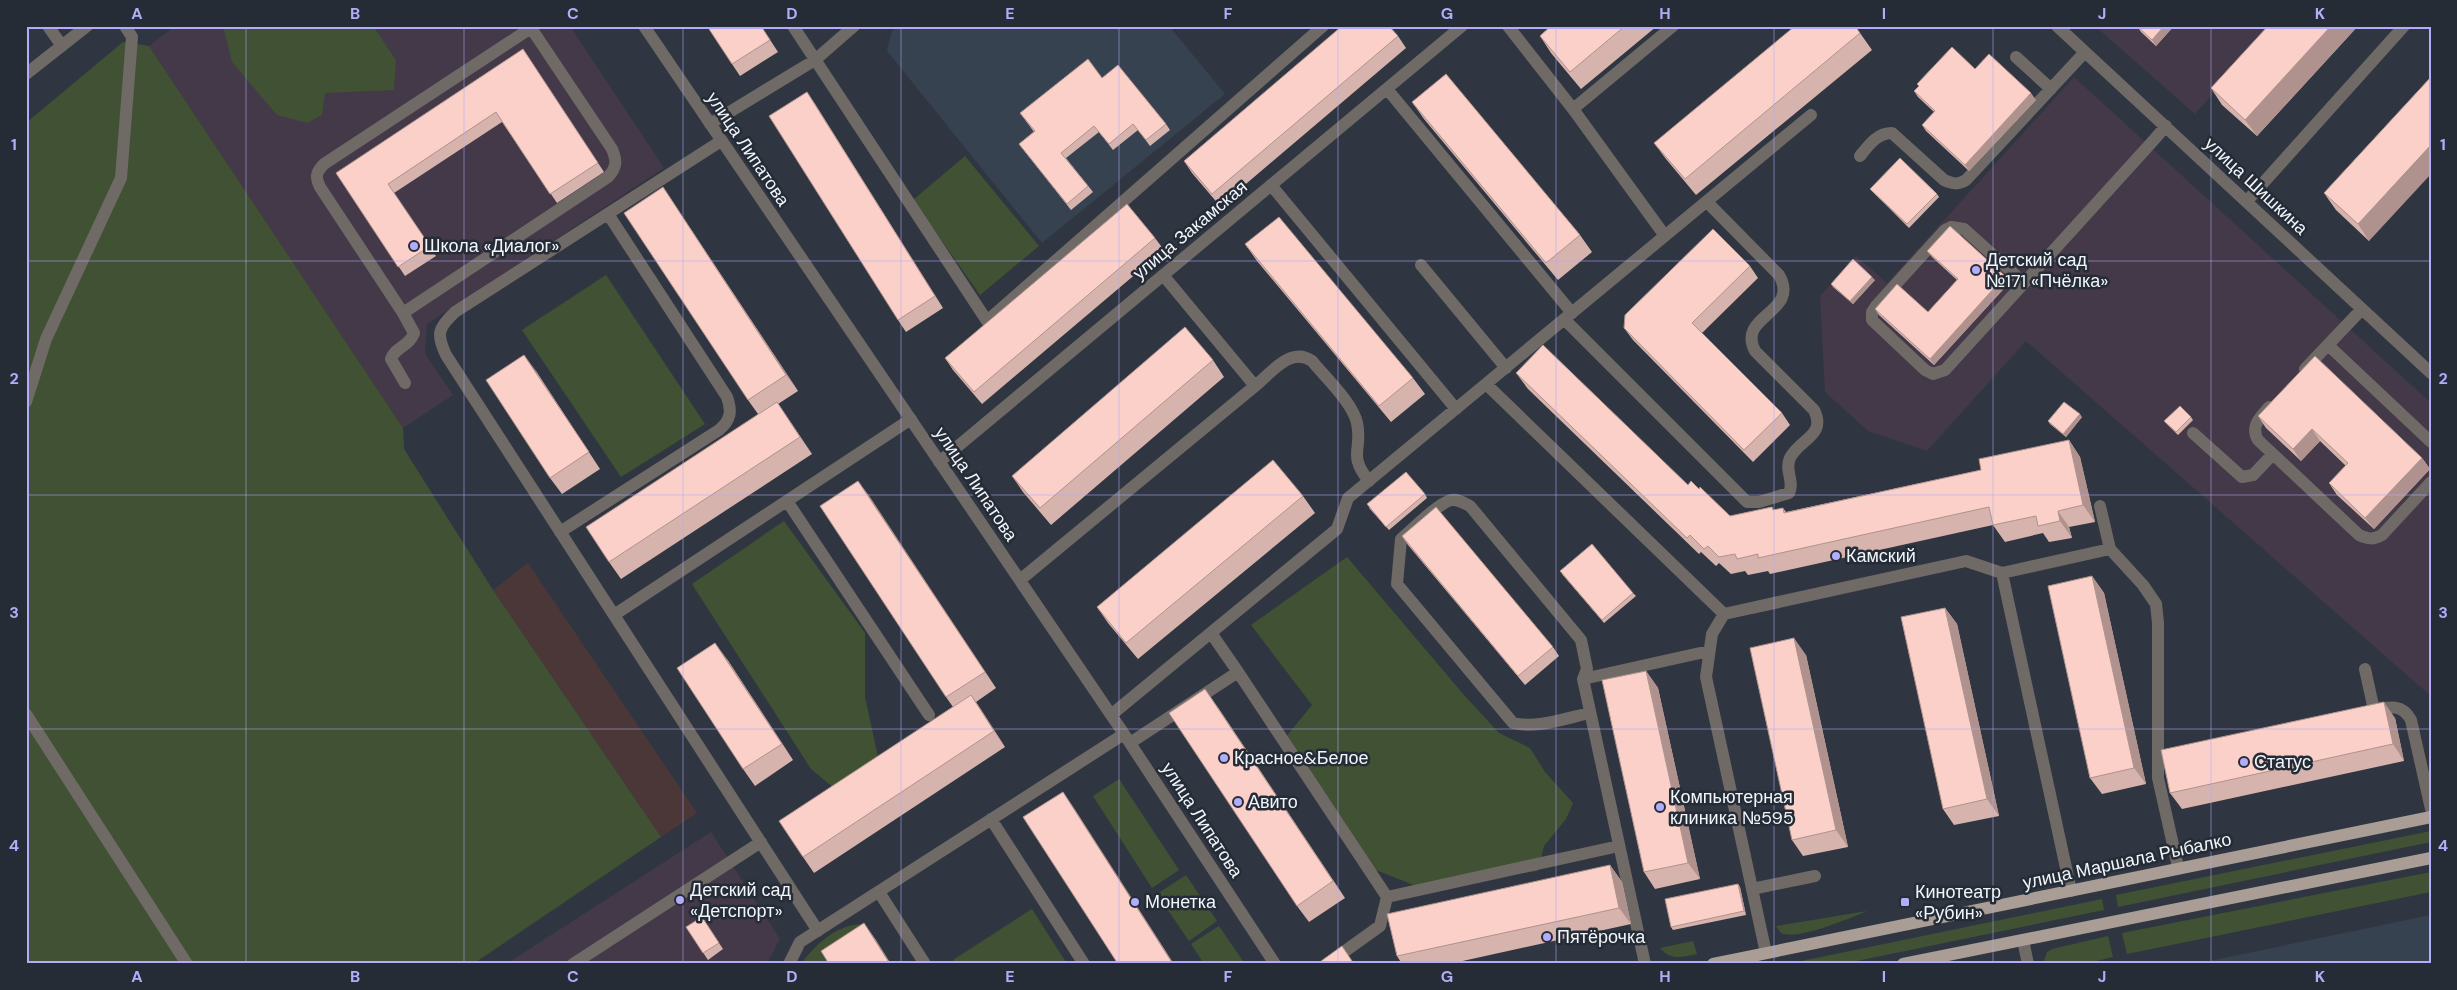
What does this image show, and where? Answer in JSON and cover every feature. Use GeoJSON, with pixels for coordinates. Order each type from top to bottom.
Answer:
{"type":"FeatureCollection","features":[{"type":"Feature","properties":{"kind":"main road","name":"улица Маршала Рыбалко"},"geometry":{"type":"LineString","coordinates":[[1713,964],[2071,891],[2178,867],[2431,817]]}},
{"type":"Feature","properties":{"kind":"main road"},"geometry":{"type":"LineString","coordinates":[[1903,964],[2431,858]]}},
{"type":"Feature","properties":{"kind":"street"},"geometry":{"type":"LineString","coordinates":[[48,26],[62,46]]}},
{"type":"Feature","properties":{"kind":"street"},"geometry":{"type":"LineString","coordinates":[[26,74],[86,26]]}},
{"type":"Feature","properties":{"kind":"street"},"geometry":{"type":"LineString","coordinates":[[26,402],[46,339],[121,178],[132,37],[125,26]]}},
{"type":"Feature","properties":{"kind":"street","name":"улица Липатова"},"geometry":{"type":"LineString","coordinates":[[644,26],[1111,715],[1275,964]]}},
{"type":"Feature","properties":{"kind":"street"},"geometry":{"type":"LineString","coordinates":[[793,26],[987,321],[1323,26]]}},
{"type":"Feature","properties":{"kind":"street"},"geometry":{"type":"LineString","coordinates":[[710,124],[815,60],[854,26]]}},
{"type":"Feature","properties":{"kind":"street","name":"улица Закамская"},"geometry":{"type":"LineString","coordinates":[[940,462],[1462,26]]}},
{"type":"Feature","properties":{"kind":"street"},"geometry":{"type":"LineString","coordinates":[[1508,26],[1573,109],[1665,236]]}},
{"type":"Feature","properties":{"kind":"street"},"geometry":{"type":"LineString","coordinates":[[1573,109],[1673,26]]}},
{"type":"Feature","properties":{"kind":"street","name":"улица Шишкина"},"geometry":{"type":"LineString","coordinates":[[2057,26],[2431,373]]}},
{"type":"Feature","properties":{"kind":"street"},"geometry":{"type":"LineString","coordinates":[[2247,202],[2404,26]]}},
{"type":"Feature","properties":{"kind":"street"},"geometry":{"type":"LineString","coordinates":[[402,313],[608,177],[615,169],[616,158],[612,149],[532,27],[324,164],[317,171],[316,179],[320,187],[414,333],[409,342],[396,351],[391,359],[405,383]]}},
{"type":"Feature","properties":{"kind":"street"},"geometry":{"type":"LineString","coordinates":[[1860,156],[1877,137],[1884,133],[1892,133],[1944,180],[1953,184],[1960,184],[1966,180],[2086,52]]}},
{"type":"Feature","properties":{"kind":"street"},"geometry":{"type":"LineString","coordinates":[[2016,57],[2051,90]]}},
{"type":"Feature","properties":{"kind":"street"},"geometry":{"type":"LineString","coordinates":[[1386,89],[1568,316],[1747,502],[1759,502],[1789,493],[1792,489],[1788,464],[1790,458],[1813,434],[1818,426],[1818,418],[1814,410],[1755,351],[1750,342],[1751,333],[1756,326],[1779,304],[1784,295],[1785,285],[1779,275],[1706,202]]}},
{"type":"Feature","properties":{"kind":"street"},"geometry":{"type":"LineString","coordinates":[[1111,715],[1337,528],[1348,498],[1811,115]]}},
{"type":"Feature","properties":{"kind":"street"},"geometry":{"type":"LineString","coordinates":[[2024,283],[1964,230],[1951,227],[1945,230],[1876,306],[1872,312],[1872,320],[1925,370],[1933,374],[1939,374],[1945,370],[2024,283],[2166,126]]}},
{"type":"Feature","properties":{"kind":"street"},"geometry":{"type":"LineString","coordinates":[[721,141],[455,312],[442,325],[439,341],[446,355],[818,931]]}},
{"type":"Feature","properties":{"kind":"street"},"geometry":{"type":"LineString","coordinates":[[1271,185],[1456,409]]}},
{"type":"Feature","properties":{"kind":"street"},"geometry":{"type":"LineString","coordinates":[[560,532],[719,430],[727,423],[730,415],[726,396],[608,214]]}},
{"type":"Feature","properties":{"kind":"street"},"geometry":{"type":"LineString","coordinates":[[1421,265],[1506,368]]}},
{"type":"Feature","properties":{"kind":"street"},"geometry":{"type":"LineString","coordinates":[[1163,275],[1255,386]]}},
{"type":"Feature","properties":{"kind":"street"},"geometry":{"type":"LineString","coordinates":[[2296,379],[2362,309]]}},
{"type":"Feature","properties":{"kind":"street"},"geometry":{"type":"LineString","coordinates":[[2328,346],[2431,442]]}},
{"type":"Feature","properties":{"kind":"street"},"geometry":{"type":"LineString","coordinates":[[1020,580],[1288,358],[1297,355],[1312,361],[1350,407],[1357,422],[1357,463],[1369,481]]}},
{"type":"Feature","properties":{"kind":"street"},"geometry":{"type":"LineString","coordinates":[[1486,384],[1724,614]]}},
{"type":"Feature","properties":{"kind":"street"},"geometry":{"type":"LineString","coordinates":[[2277,400],[2254,426],[2254,433],[2258,440],[2359,535],[2367,539],[2374,539],[2382,534],[2431,482]]}},
{"type":"Feature","properties":{"kind":"street"},"geometry":{"type":"LineString","coordinates":[[614,615],[911,419]]}},
{"type":"Feature","properties":{"kind":"street"},"geometry":{"type":"LineString","coordinates":[[2193,433],[2242,477],[2253,475],[2273,454]]}},
{"type":"Feature","properties":{"kind":"street"},"geometry":{"type":"LineString","coordinates":[[787,500],[929,715]]}},
{"type":"Feature","properties":{"kind":"street"},"geometry":{"type":"LineString","coordinates":[[1590,713],[1535,725],[1524,726],[1512,722],[1397,584],[1401,539],[1444,504],[1453,500],[1462,501],[1470,506],[1581,640],[1587,668],[1583,679],[1645,964]]}},
{"type":"Feature","properties":{"kind":"street"},"geometry":{"type":"LineString","coordinates":[[2100,506],[2110,549],[2143,585],[2156,604],[2163,756],[2158,778],[2178,867]]}},
{"type":"Feature","properties":{"kind":"street"},"geometry":{"type":"LineString","coordinates":[[1766,953],[1706,677],[1712,634],[1724,614],[1966,561],[2002,573],[2110,549]]}},
{"type":"Feature","properties":{"kind":"street"},"geometry":{"type":"LineString","coordinates":[[2002,573],[2071,891]]}},
{"type":"Feature","properties":{"kind":"street"},"geometry":{"type":"LineString","coordinates":[[1211,633],[1387,897],[1380,926],[1327,964]]}},
{"type":"Feature","properties":{"kind":"street"},"geometry":{"type":"LineString","coordinates":[[1583,679],[1709,652]]}},
{"type":"Feature","properties":{"kind":"street"},"geometry":{"type":"LineString","coordinates":[[2365,669],[2374,710]]}},
{"type":"Feature","properties":{"kind":"street"},"geometry":{"type":"LineString","coordinates":[[789,964],[800,942],[991,819],[1238,672]]}},
{"type":"Feature","properties":{"kind":"street"},"geometry":{"type":"LineString","coordinates":[[2355,714],[2398,707],[2407,712],[2411,720],[2431,809]]}},
{"type":"Feature","properties":{"kind":"street"},"geometry":{"type":"LineString","coordinates":[[26,714],[187,964]]}},
{"type":"Feature","properties":{"kind":"street"},"geometry":{"type":"LineString","coordinates":[[991,819],[1084,964]]}},
{"type":"Feature","properties":{"kind":"street"},"geometry":{"type":"LineString","coordinates":[[573,964],[760,842]]}},
{"type":"Feature","properties":{"kind":"street"},"geometry":{"type":"LineString","coordinates":[[1387,897],[1620,846]]}},
{"type":"Feature","properties":{"kind":"street"},"geometry":{"type":"LineString","coordinates":[[1752,889],[1815,876]]}},
{"type":"Feature","properties":{"kind":"street"},"geometry":{"type":"LineString","coordinates":[[879,892],[925,964]]}},
{"type":"Feature","properties":{"kind":"street"},"geometry":{"type":"LineString","coordinates":[[2023,940],[2028,964]]}},
{"type":"Feature","properties":{"kind":"shaded area","name":"Школа «Диалог»"},"geometry":{"type":"Polygon","coordinates":[[[175,26],[570,26],[664,168],[427,324],[425,354],[453,395],[403,428],[149,46],[175,26]]]}},
{"type":"Feature","properties":{"kind":"shaded area"},"geometry":{"type":"Polygon","coordinates":[[[898,26],[1169,26],[1225,94],[1042,243],[887,51],[892,31],[898,26]]]}},
{"type":"Feature","properties":{"kind":"shaded area"},"geometry":{"type":"Polygon","coordinates":[[[2095,26],[2273,26],[2195,114],[2095,26]]]}},
{"type":"Feature","properties":{"kind":"shaded area"},"geometry":{"type":"Polygon","coordinates":[[[2074,77],[2431,403],[2431,696],[2026,341],[1927,451],[1868,431],[1825,392],[1820,296],[1856,256],[1887,283],[2074,77]]]}},
{"type":"Feature","properties":{"kind":"shaded area"},"geometry":{"type":"Polygon","coordinates":[[[528,563],[697,813],[661,837],[493,590],[528,563]]]}},
{"type":"Feature","properties":{"kind":"shaded area","name":"Детский сад «Детспорт»"},"geometry":{"type":"Polygon","coordinates":[[[711,832],[780,939],[767,964],[506,964],[711,832]]]}},
{"type":"Feature","properties":{"kind":"shaded area"},"geometry":{"type":"Polygon","coordinates":[[[2431,915],[2431,964],[2195,964],[2431,915]]]}},
{"type":"Feature","properties":{"kind":"green space"},"geometry":{"type":"Polygon","coordinates":[[[223,26],[370,26],[375,29],[396,60],[394,90],[325,93],[322,115],[307,123],[277,115],[232,62],[223,26]]]}},
{"type":"Feature","properties":{"kind":"green space"},"geometry":{"type":"Polygon","coordinates":[[[123,42],[149,46],[403,428],[404,449],[493,590],[661,837],[473,964],[26,964],[26,123],[123,42]]]}},
{"type":"Feature","properties":{"kind":"green space"},"geometry":{"type":"Polygon","coordinates":[[[965,156],[1039,246],[980,295],[913,200],[965,156]]]}},
{"type":"Feature","properties":{"kind":"green space"},"geometry":{"type":"Polygon","coordinates":[[[606,275],[705,424],[621,477],[522,330],[606,275]]]}},
{"type":"Feature","properties":{"kind":"green space"},"geometry":{"type":"Polygon","coordinates":[[[784,521],[865,633],[865,697],[878,757],[835,789],[811,769],[692,584],[784,521]]]}},
{"type":"Feature","properties":{"kind":"green space"},"geometry":{"type":"Polygon","coordinates":[[[1347,557],[1464,695],[1499,733],[1530,748],[1545,772],[1573,803],[1566,819],[1544,846],[1538,871],[1416,886],[1366,866],[1285,738],[1312,705],[1251,625],[1347,557]]]}},
{"type":"Feature","properties":{"kind":"green space"},"geometry":{"type":"Polygon","coordinates":[[[1119,779],[1179,870],[1152,888],[1093,796],[1119,779]]]}},
{"type":"Feature","properties":{"kind":"green space"},"geometry":{"type":"Polygon","coordinates":[[[2431,831],[2431,842],[2118,907],[2116,895],[2431,831]]]}},
{"type":"Feature","properties":{"kind":"green space"},"geometry":{"type":"Polygon","coordinates":[[[2431,872],[2431,892],[2127,954],[2122,933],[2431,872]]]}},
{"type":"Feature","properties":{"kind":"green space"},"geometry":{"type":"Polygon","coordinates":[[[1186,875],[1217,921],[1189,941],[1157,894],[1186,875]]]}},
{"type":"Feature","properties":{"kind":"green space"},"geometry":{"type":"Polygon","coordinates":[[[2102,899],[2104,910],[1842,964],[1787,964],[2102,899]]]}},
{"type":"Feature","properties":{"kind":"green space"},"geometry":{"type":"Polygon","coordinates":[[[1032,909],[1067,964],[956,964],[953,960],[1032,909]]]}},
{"type":"Feature","properties":{"kind":"green space"},"geometry":{"type":"Polygon","coordinates":[[[1867,911],[1824,928],[1799,934],[1788,935],[1781,933],[1776,926],[1867,911]]]}},
{"type":"Feature","properties":{"kind":"green space"},"geometry":{"type":"Polygon","coordinates":[[[862,924],[876,940],[839,964],[801,964],[820,942],[828,936],[844,928],[862,924]]]}},
{"type":"Feature","properties":{"kind":"green space"},"geometry":{"type":"Polygon","coordinates":[[[1219,926],[1245,964],[1204,964],[1191,944],[1219,926]]]}},
{"type":"Feature","properties":{"kind":"green space"},"geometry":{"type":"Polygon","coordinates":[[[2108,936],[2113,957],[2084,964],[2043,964],[2047,952],[2052,949],[2108,936]]]}},
{"type":"Feature","properties":{"kind":"green space"},"geometry":{"type":"Polygon","coordinates":[[[1693,941],[1697,954],[1677,957],[1668,955],[1660,948],[1693,941]]]}},
{"type":"Feature","properties":{"kind":"building"},"geometry":{"type":"Polygon","coordinates":[[[707,26],[761,26],[770,40],[732,64],[707,26]]]}},
{"type":"Feature","properties":{"kind":"building"},"geometry":{"type":"Polygon","coordinates":[[[1342,26],[1389,26],[1398,36],[1212,194],[1184,161],[1342,26]]]}},
{"type":"Feature","properties":{"kind":"building"},"geometry":{"type":"Polygon","coordinates":[[[1551,26],[1625,26],[1570,72],[1540,36],[1551,26]]]}},
{"type":"Feature","properties":{"kind":"building"},"geometry":{"type":"Polygon","coordinates":[[[1795,26],[1855,26],[1860,33],[1685,179],[1654,143],[1795,26]]]}},
{"type":"Feature","properties":{"kind":"building"},"geometry":{"type":"Polygon","coordinates":[[[2137,26],[2164,26],[2152,40],[2137,26]]]}},
{"type":"Feature","properties":{"kind":"building"},"geometry":{"type":"Polygon","coordinates":[[[2268,26],[2331,26],[2245,120],[2211,88],[2268,26]]]}},
{"type":"Feature","properties":{"kind":"building"},"geometry":{"type":"Polygon","coordinates":[[[1952,47],[1975,69],[1989,54],[2031,93],[1965,165],[1922,125],[1935,111],[1914,91],[1919,86],[1917,84],[1952,47]]]}},
{"type":"Feature","properties":{"kind":"building"},"geometry":{"type":"Polygon","coordinates":[[[523,49],[598,163],[550,194],[496,112],[388,184],[430,246],[398,267],[336,173],[523,49]]]}},
{"type":"Feature","properties":{"kind":"building"},"geometry":{"type":"Polygon","coordinates":[[[1088,59],[1102,78],[1118,65],[1166,124],[1146,140],[1133,124],[1109,144],[1094,126],[1061,153],[1088,186],[1067,204],[1019,144],[1035,131],[1020,113],[1088,59]]]}},
{"type":"Feature","properties":{"kind":"building"},"geometry":{"type":"Polygon","coordinates":[[[1446,74],[1580,235],[1546,263],[1412,102],[1446,74]]]}},
{"type":"Feature","properties":{"kind":"building"},"geometry":{"type":"Polygon","coordinates":[[[2431,77],[2431,145],[2358,224],[2324,193],[2431,77]]]}},
{"type":"Feature","properties":{"kind":"building"},"geometry":{"type":"Polygon","coordinates":[[[807,92],[935,296],[898,320],[769,116],[807,92]]]}},
{"type":"Feature","properties":{"kind":"building"},"geometry":{"type":"Polygon","coordinates":[[[1900,158],[1937,194],[1907,224],[1870,189],[1900,158]]]}},
{"type":"Feature","properties":{"kind":"building"},"geometry":{"type":"Polygon","coordinates":[[[663,187],[786,375],[748,400],[624,213],[663,187]]]}},
{"type":"Feature","properties":{"kind":"building"},"geometry":{"type":"Polygon","coordinates":[[[1127,204],[1155,238],[974,392],[945,358],[1127,204]]]}},
{"type":"Feature","properties":{"kind":"building"},"geometry":{"type":"Polygon","coordinates":[[[1279,217],[1413,378],[1379,406],[1245,244],[1279,217]]]}},
{"type":"Feature","properties":{"kind":"building"},"geometry":{"type":"Polygon","coordinates":[[[1950,226],[2005,276],[1930,359],[1875,309],[1897,284],[1928,312],[1958,279],[1927,251],[1950,226]]]}},
{"type":"Feature","properties":{"kind":"building"},"geometry":{"type":"Polygon","coordinates":[[[1713,229],[1750,266],[1692,323],[1782,413],[1744,450],[1624,328],[1625,315],[1713,229]]]}},
{"type":"Feature","properties":{"kind":"building"},"geometry":{"type":"Polygon","coordinates":[[[1853,259],[1872,277],[1850,301],[1831,284],[1853,259]]]}},
{"type":"Feature","properties":{"kind":"building"},"geometry":{"type":"Polygon","coordinates":[[[1185,327],[1213,360],[1040,508],[1012,476],[1185,327]]]}},
{"type":"Feature","properties":{"kind":"building"},"geometry":{"type":"Polygon","coordinates":[[[1543,345],[1688,485],[1691,481],[1699,489],[1700,487],[1730,516],[1772,507],[1773,510],[1783,508],[1784,513],[1981,470],[1979,459],[2069,440],[2083,505],[2058,511],[2060,521],[2038,526],[2036,516],[1993,525],[1989,507],[1758,558],[1758,554],[1737,559],[1735,554],[1719,557],[1708,546],[1704,549],[1690,535],[1687,538],[1516,373],[1543,345]]]}},
{"type":"Feature","properties":{"kind":"building"},"geometry":{"type":"Polygon","coordinates":[[[524,355],[589,452],[550,478],[486,380],[524,355]]]}},
{"type":"Feature","properties":{"kind":"building"},"geometry":{"type":"Polygon","coordinates":[[[2315,356],[2422,458],[2365,518],[2329,483],[2348,463],[2312,429],[2293,449],[2258,416],[2315,356]]]}},
{"type":"Feature","properties":{"kind":"building"},"geometry":{"type":"Polygon","coordinates":[[[777,402],[800,437],[609,562],[586,527],[777,402]]]}},
{"type":"Feature","properties":{"kind":"building"},"geometry":{"type":"Polygon","coordinates":[[[2064,402],[2080,414],[2063,434],[2048,421],[2064,402]]]}},
{"type":"Feature","properties":{"kind":"building"},"geometry":{"type":"Polygon","coordinates":[[[2180,406],[2191,417],[2176,432],[2164,421],[2180,406]]]}},
{"type":"Feature","properties":{"kind":"building"},"geometry":{"type":"Polygon","coordinates":[[[1273,460],[1303,496],[1126,643],[1097,607],[1273,460]]]}},
{"type":"Feature","properties":{"kind":"building"},"geometry":{"type":"Polygon","coordinates":[[[1406,472],[1425,494],[1386,527],[1367,504],[1406,472]]]}},
{"type":"Feature","properties":{"kind":"building"},"geometry":{"type":"Polygon","coordinates":[[[858,481],[985,672],[946,697],[820,506],[858,481]]]}},
{"type":"Feature","properties":{"kind":"building"},"geometry":{"type":"Polygon","coordinates":[[[1436,507],[1553,647],[1518,676],[1402,536],[1436,507]]]}},
{"type":"Feature","properties":{"kind":"building"},"geometry":{"type":"Polygon","coordinates":[[[1592,544],[1633,593],[1602,620],[1560,571],[1592,544]]]}},
{"type":"Feature","properties":{"kind":"building"},"geometry":{"type":"Polygon","coordinates":[[[2092,576],[2134,768],[2090,778],[2048,586],[2092,576]]]}},
{"type":"Feature","properties":{"kind":"building"},"geometry":{"type":"Polygon","coordinates":[[[1945,608],[1987,799],[1943,809],[1901,617],[1945,608]]]}},
{"type":"Feature","properties":{"kind":"building"},"geometry":{"type":"Polygon","coordinates":[[[1794,638],[1836,830],[1792,840],[1750,648],[1794,638]]]}},
{"type":"Feature","properties":{"kind":"building"},"geometry":{"type":"Polygon","coordinates":[[[715,643],[782,744],[743,769],[677,668],[715,643]]]}},
{"type":"Feature","properties":{"kind":"building"},"geometry":{"type":"Polygon","coordinates":[[[1646,671],[1688,863],[1644,872],[1602,680],[1646,671]]]}},
{"type":"Feature","properties":{"kind":"building"},"geometry":{"type":"Polygon","coordinates":[[[1205,689],[1333,881],[1297,906],[1169,713],[1205,689]]]}},
{"type":"Feature","properties":{"kind":"building"},"geometry":{"type":"Polygon","coordinates":[[[971,695],[994,731],[803,857],[779,821],[971,695]]]}},
{"type":"Feature","properties":{"kind":"building"},"geometry":{"type":"Polygon","coordinates":[[[2384,702],[2393,744],[2170,793],[2161,750],[2384,702]]]}},
{"type":"Feature","properties":{"kind":"building"},"geometry":{"type":"Polygon","coordinates":[[[1063,792],[1173,964],[1118,964],[1023,817],[1063,792]]]}},
{"type":"Feature","properties":{"kind":"building"},"geometry":{"type":"Polygon","coordinates":[[[1610,865],[1619,908],[1397,956],[1387,914],[1610,865]]]}},
{"type":"Feature","properties":{"kind":"building"},"geometry":{"type":"Polygon","coordinates":[[[1738,884],[1744,911],[1671,927],[1665,899],[1738,884]]]}},
{"type":"Feature","properties":{"kind":"building"},"geometry":{"type":"Polygon","coordinates":[[[702,917],[719,943],[703,953],[686,927],[702,917]]]}},
{"type":"Feature","properties":{"kind":"building"},"geometry":{"type":"Polygon","coordinates":[[[864,923],[890,964],[829,964],[821,951],[864,923]]]}},
{"type":"Feature","properties":{"kind":"building"},"geometry":{"type":"Polygon","coordinates":[[[1342,946],[1354,964],[1317,964],[1342,946]]]}},
{"type":"Feature","properties":{"kind":"place","name":"Школа «Диалог»"},"geometry":{"type":"Point","coordinates":[414,246]}},
{"type":"Feature","properties":{"kind":"place","name":"Детский сад №171 «Пчёлка»"},"geometry":{"type":"Point","coordinates":[1976,270]}},
{"type":"Feature","properties":{"kind":"place","name":"Камский"},"geometry":{"type":"Point","coordinates":[1836,556]}},
{"type":"Feature","properties":{"kind":"place","name":"Красное&Белое"},"geometry":{"type":"Point","coordinates":[1224,758]}},
{"type":"Feature","properties":{"kind":"place","name":"Статус"},"geometry":{"type":"Point","coordinates":[2244,762]}},
{"type":"Feature","properties":{"kind":"place","name":"Авито"},"geometry":{"type":"Point","coordinates":[1238,802]}},
{"type":"Feature","properties":{"kind":"place","name":"Компьютерная клиника №595"},"geometry":{"type":"Point","coordinates":[1660,807]}},
{"type":"Feature","properties":{"kind":"place","name":"Детский сад «Детспорт»"},"geometry":{"type":"Point","coordinates":[680,900]}},
{"type":"Feature","properties":{"kind":"place","name":"Монетка"},"geometry":{"type":"Point","coordinates":[1135,902]}},
{"type":"Feature","properties":{"kind":"place","name":"Кинотеатр «Рубин»"},"geometry":{"type":"Point","coordinates":[1905,902]}},
{"type":"Feature","properties":{"kind":"place","name":"Пятёрочка"},"geometry":{"type":"Point","coordinates":[1547,937]}}]}
